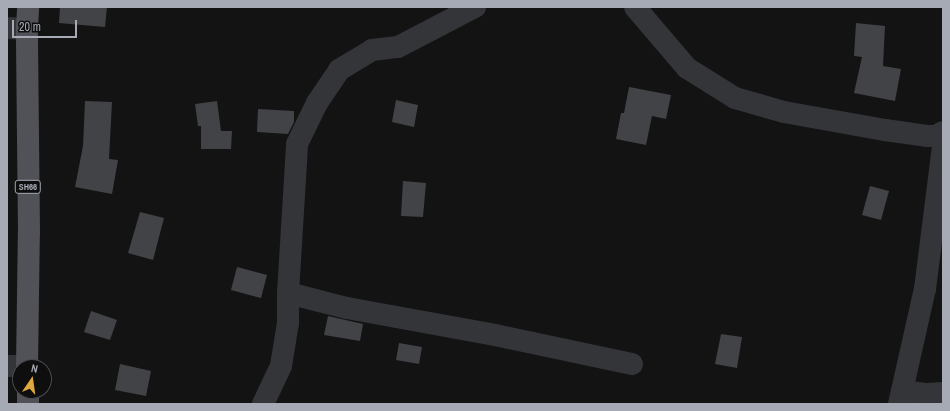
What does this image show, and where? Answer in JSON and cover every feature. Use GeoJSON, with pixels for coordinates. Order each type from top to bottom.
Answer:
{"type":"FeatureCollection","features":[{"type":"Feature","properties":{"kind":"main road","name":"SH66"},"geometry":{"type":"LineString","coordinates":[[21,359],[29,232],[17,29],[28,7]]}},
{"type":"Feature","properties":{"kind":"street"},"geometry":{"type":"LineString","coordinates":[[263,404],[281,366],[288,323],[288,292],[297,144],[317,103],[339,70],[372,50],[398,47],[475,7]]}},
{"type":"Feature","properties":{"kind":"street"},"geometry":{"type":"LineString","coordinates":[[635,7],[687,68],[735,98],[784,112],[885,130],[927,136],[936,136],[943,132]]}},
{"type":"Feature","properties":{"kind":"street"},"geometry":{"type":"LineString","coordinates":[[943,147],[925,289],[901,397],[943,393]]}},
{"type":"Feature","properties":{"kind":"street"},"geometry":{"type":"LineString","coordinates":[[288,292],[347,308],[495,335],[632,364]]}},
{"type":"Feature","properties":{"kind":"building"},"geometry":{"type":"Polygon","coordinates":[[[60,7],[107,7],[105,27],[59,23],[60,7]]]}},
{"type":"Feature","properties":{"kind":"building"},"geometry":{"type":"Polygon","coordinates":[[[856,23],[885,26],[883,66],[901,69],[895,101],[854,93],[862,57],[854,56],[856,23]]]}},
{"type":"Feature","properties":{"kind":"building"},"geometry":{"type":"Polygon","coordinates":[[[629,87],[671,95],[666,119],[652,116],[646,145],[616,139],[621,113],[624,113],[629,87]]]}},
{"type":"Feature","properties":{"kind":"building"},"geometry":{"type":"Polygon","coordinates":[[[396,100],[418,105],[414,127],[392,122],[396,100]]]}},
{"type":"Feature","properties":{"kind":"building"},"geometry":{"type":"Polygon","coordinates":[[[85,101],[112,102],[109,159],[118,160],[112,194],[75,187],[83,146],[85,101]]]}},
{"type":"Feature","properties":{"kind":"building"},"geometry":{"type":"Polygon","coordinates":[[[217,101],[221,131],[232,131],[231,149],[201,149],[201,126],[198,126],[195,104],[217,101]]]}},
{"type":"Feature","properties":{"kind":"building"},"geometry":{"type":"Polygon","coordinates":[[[258,109],[294,111],[294,122],[288,134],[257,132],[258,109]]]}},
{"type":"Feature","properties":{"kind":"building"},"geometry":{"type":"Polygon","coordinates":[[[403,181],[426,183],[423,217],[401,216],[403,181]]]}},
{"type":"Feature","properties":{"kind":"building"},"geometry":{"type":"Polygon","coordinates":[[[870,186],[889,191],[881,220],[862,215],[870,186]]]}},
{"type":"Feature","properties":{"kind":"building"},"geometry":{"type":"Polygon","coordinates":[[[140,212],[164,218],[153,260],[128,253],[140,212]]]}},
{"type":"Feature","properties":{"kind":"building"},"geometry":{"type":"Polygon","coordinates":[[[237,267],[267,275],[261,298],[231,290],[237,267]]]}},
{"type":"Feature","properties":{"kind":"building"},"geometry":{"type":"Polygon","coordinates":[[[91,311],[117,320],[110,340],[84,332],[91,311]]]}},
{"type":"Feature","properties":{"kind":"building"},"geometry":{"type":"Polygon","coordinates":[[[328,316],[363,324],[360,341],[324,335],[328,316]]]}},
{"type":"Feature","properties":{"kind":"building"},"geometry":{"type":"Polygon","coordinates":[[[721,334],[742,337],[737,368],[715,364],[721,334]]]}},
{"type":"Feature","properties":{"kind":"building"},"geometry":{"type":"Polygon","coordinates":[[[399,343],[422,347],[419,364],[396,360],[399,343]]]}},
{"type":"Feature","properties":{"kind":"building"},"geometry":{"type":"Polygon","coordinates":[[[120,364],[151,371],[146,396],[115,390],[120,364]]]}}]}
